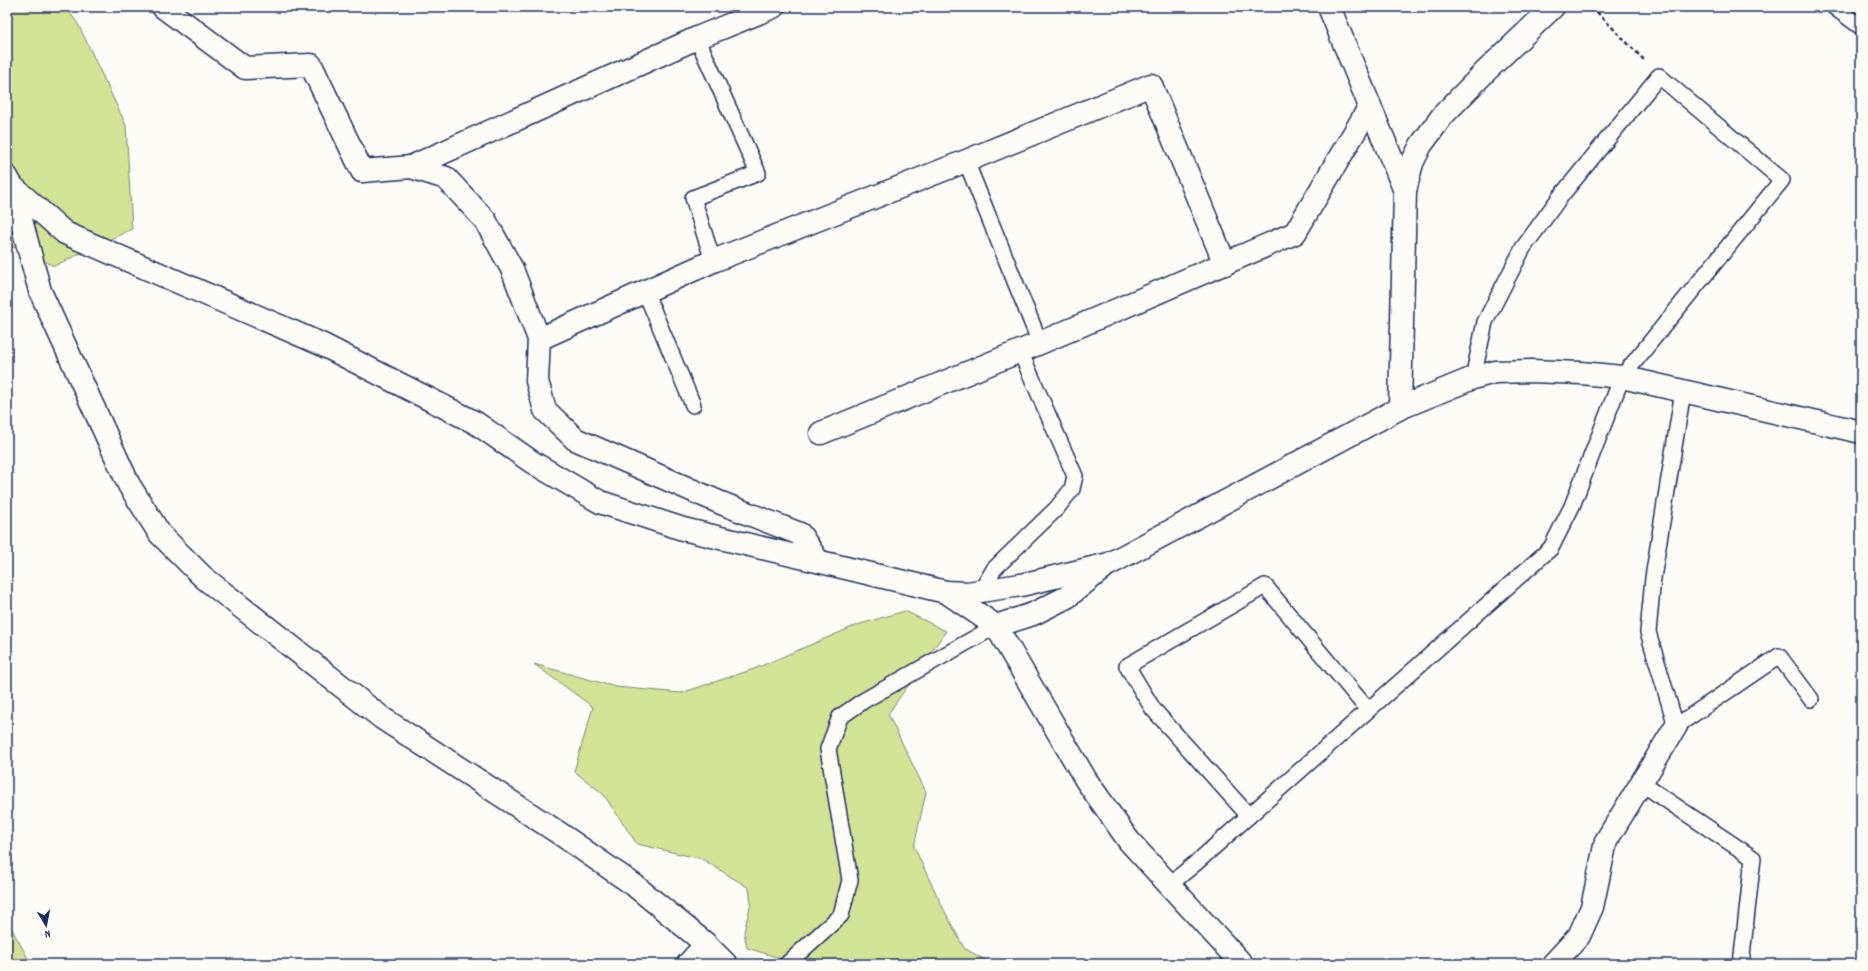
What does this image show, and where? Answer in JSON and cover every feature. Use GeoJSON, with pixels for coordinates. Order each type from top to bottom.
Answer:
{"type":"FeatureCollection","features":[{"type":"Feature","properties":{"kind":"street"},"geometry":{"type":"LineString","coordinates":[[163,7],[245,68],[311,65],[350,149],[362,171],[411,167],[697,38],[773,7]]}},
{"type":"Feature","properties":{"kind":"street"},"geometry":{"type":"LineString","coordinates":[[1330,7],[1405,191]]}},
{"type":"Feature","properties":{"kind":"street"},"geometry":{"type":"LineString","coordinates":[[1400,408],[1405,191],[1412,163],[1421,145],[1443,115],[1486,71],[1553,7]]}},
{"type":"Feature","properties":{"kind":"street"},"geometry":{"type":"LineString","coordinates":[[539,338],[713,261],[966,161],[1151,85],[1225,264]]}},
{"type":"Feature","properties":{"kind":"street"},"geometry":{"type":"LineString","coordinates":[[821,433],[1040,343],[1295,233],[1370,106]]}},
{"type":"Feature","properties":{"kind":"street"},"geometry":{"type":"LineString","coordinates":[[411,167],[446,178],[485,220],[512,269],[539,338],[537,381],[545,410],[575,439],[720,503],[800,534],[818,561]]}},
{"type":"Feature","properties":{"kind":"street"},"geometry":{"type":"LineString","coordinates":[[9,181],[65,233],[321,344],[476,423],[532,462],[600,502],[683,529],[946,592],[967,593],[1022,585],[1110,564]]}},
{"type":"Feature","properties":{"kind":"street"},"geometry":{"type":"LineString","coordinates":[[9,181],[40,291],[129,485],[160,534],[203,577],[382,718],[559,833],[634,885],[706,944],[726,964]]}},
{"type":"Feature","properties":{"kind":"street"},"geometry":{"type":"LineString","coordinates":[[996,626],[1033,614],[1067,596],[1110,564],[1400,408],[1473,378],[1495,372],[1532,371],[1622,377],[1861,432]]}},
{"type":"Feature","properties":{"kind":"street"},"geometry":{"type":"LineString","coordinates":[[946,592],[996,626],[1086,780],[1128,840],[1242,964]]}},
{"type":"Feature","properties":{"kind":"street"},"geometry":{"type":"LineString","coordinates":[[1553,964],[1579,936],[1592,907],[1606,841],[1676,726]]}},
{"type":"Feature","properties":{"kind":"street"},"geometry":{"type":"LineString","coordinates":[[688,964],[706,944]]}},
{"type":"Feature","properties":{"kind":"lane"},"geometry":{"type":"LineString","coordinates":[[1834,7],[1861,27]]}},
{"type":"Feature","properties":{"kind":"lane"},"geometry":{"type":"LineString","coordinates":[[697,38],[758,173],[693,198],[713,261]]}},
{"type":"Feature","properties":{"kind":"lane"},"geometry":{"type":"LineString","coordinates":[[1169,885],[1197,862],[1552,548],[1572,506],[1622,377],[1782,180],[1659,76],[1560,197],[1523,248],[1485,322],[1473,378]]}},
{"type":"Feature","properties":{"kind":"lane"},"geometry":{"type":"LineString","coordinates":[[966,161],[1040,343]]}},
{"type":"Feature","properties":{"kind":"lane"},"geometry":{"type":"LineString","coordinates":[[645,291],[694,405]]}},
{"type":"Feature","properties":{"kind":"lane"},"geometry":{"type":"LineString","coordinates":[[981,591],[994,570],[1057,508],[1072,488],[1075,476],[1020,351]]}},
{"type":"Feature","properties":{"kind":"lane"},"geometry":{"type":"LineString","coordinates":[[1683,391],[1653,578],[1648,632],[1676,726],[1780,656],[1812,699]]}},
{"type":"Feature","properties":{"kind":"lane"},"geometry":{"type":"LineString","coordinates":[[1249,816],[1153,709],[1127,666],[1265,586],[1368,710]]}},
{"type":"Feature","properties":{"kind":"lane"},"geometry":{"type":"LineString","coordinates":[[787,964],[841,915],[850,880],[828,749],[840,717],[863,701],[996,626]]}},
{"type":"Feature","properties":{"kind":"lane"},"geometry":{"type":"LineString","coordinates":[[1641,783],[1753,858],[1741,964]]}},
{"type":"Feature","properties":{"kind":"path"},"geometry":{"type":"LineString","coordinates":[[1592,7],[1659,76]]}},
{"type":"Feature","properties":{"kind":"green space"},"geometry":{"type":"Polygon","coordinates":[[[7,7],[66,7],[78,24],[126,125],[132,229],[54,266],[7,244],[7,7]]]}},
{"type":"Feature","properties":{"kind":"green space"},"geometry":{"type":"Polygon","coordinates":[[[905,611],[946,631],[888,714],[926,792],[914,847],[964,948],[992,964],[799,964],[747,948],[744,932],[751,903],[749,888],[702,859],[637,844],[603,794],[574,771],[593,707],[534,664],[616,687],[681,693],[754,669],[857,625],[905,611]]]}},
{"type":"Feature","properties":{"kind":"green space"},"geometry":{"type":"Polygon","coordinates":[[[7,920],[31,964],[7,964],[7,920]]]}}]}
